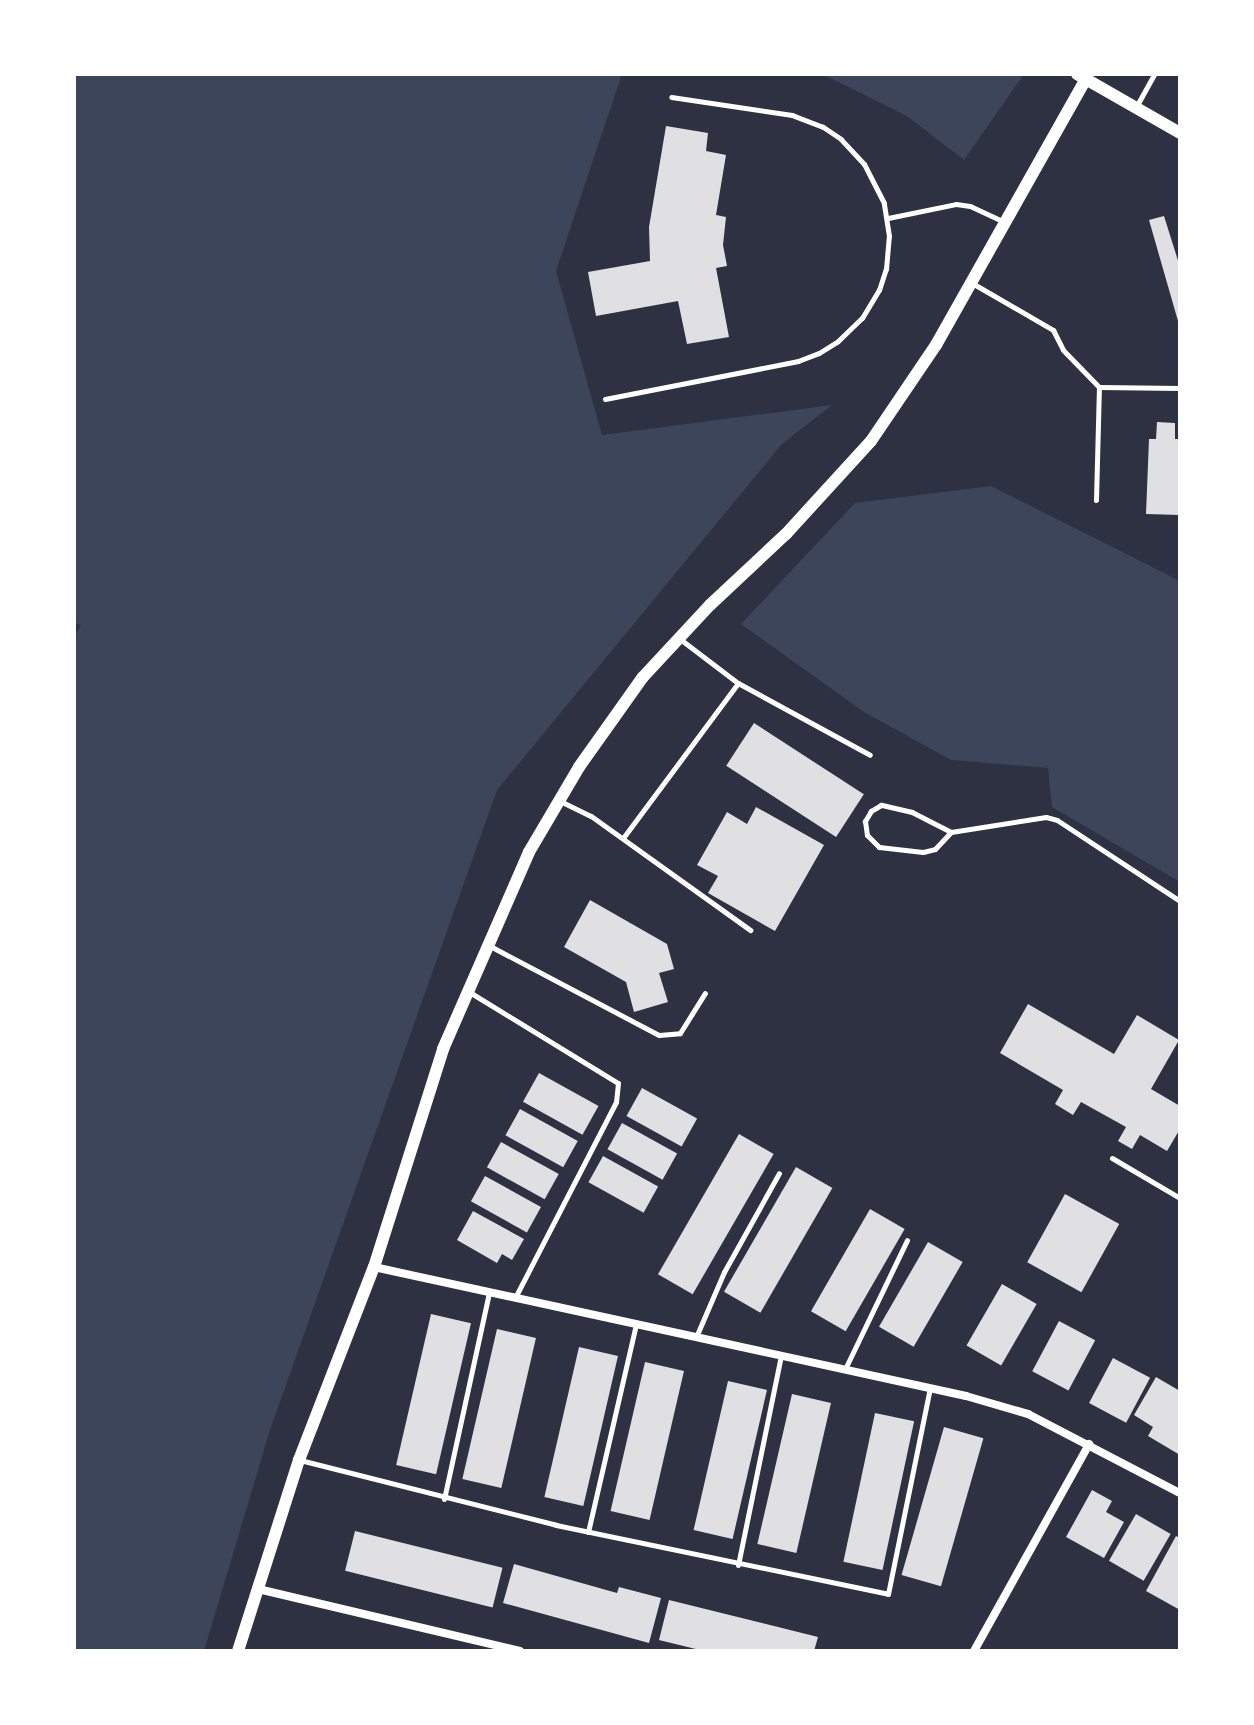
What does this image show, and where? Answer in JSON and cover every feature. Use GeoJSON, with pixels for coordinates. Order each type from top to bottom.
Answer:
{"type":"FeatureCollection","features":[{"type":"Feature","properties":{"kind":"street"},"geometry":{"type":"LineString","coordinates":[[238,1651],[299,1460],[374,1267],[443,1049],[529,852],[579,767],[643,677],[786,534],[871,441],[936,345],[1082,77],[1180,133]]}},
{"type":"Feature","properties":{"kind":"street"},"geometry":{"type":"LineString","coordinates":[[374,1267],[930,1388],[1028,1414],[1180,1493]]}},
{"type":"Feature","properties":{"kind":"street"},"geometry":{"type":"LineString","coordinates":[[974,1651],[1089,1444]]}},
{"type":"Feature","properties":{"kind":"street"},"geometry":{"type":"LineString","coordinates":[[258,1589],[520,1651]]}},
{"type":"Feature","properties":{"kind":"lane"},"geometry":{"type":"LineString","coordinates":[[1135,108],[1154,74]]}},
{"type":"Feature","properties":{"kind":"lane"},"geometry":{"type":"LineString","coordinates":[[605,399],[798,361],[828,348],[862,318],[879,290],[888,258],[887,218],[880,192],[864,164],[841,139],[823,127],[792,115],[671,97]]}},
{"type":"Feature","properties":{"kind":"lane"},"geometry":{"type":"LineString","coordinates":[[887,218],[956,204],[970,206],[1005,223]]}},
{"type":"Feature","properties":{"kind":"lane"},"geometry":{"type":"LineString","coordinates":[[971,283],[1053,330],[1063,350],[1099,387],[1180,388]]}},
{"type":"Feature","properties":{"kind":"lane"},"geometry":{"type":"LineString","coordinates":[[1096,500],[1099,387]]}},
{"type":"Feature","properties":{"kind":"lane"},"geometry":{"type":"LineString","coordinates":[[679,638],[738,683],[870,755]]}},
{"type":"Feature","properties":{"kind":"lane"},"geometry":{"type":"LineString","coordinates":[[623,838],[738,683]]}},
{"type":"Feature","properties":{"kind":"lane"},"geometry":{"type":"LineString","coordinates":[[559,800],[591,816],[750,930]]}},
{"type":"Feature","properties":{"kind":"lane"},"geometry":{"type":"LineString","coordinates":[[951,832],[935,849],[892,851],[879,847],[867,835],[865,821],[871,811],[881,805],[912,812],[951,832],[1046,817],[1057,820],[1180,901]]}},
{"type":"Feature","properties":{"kind":"lane"},"geometry":{"type":"LineString","coordinates":[[487,944],[659,1035],[680,1033],[705,993]]}},
{"type":"Feature","properties":{"kind":"lane"},"geometry":{"type":"LineString","coordinates":[[467,990],[618,1083],[616,1102],[515,1298]]}},
{"type":"Feature","properties":{"kind":"lane"},"geometry":{"type":"LineString","coordinates":[[1112,1158],[1180,1198]]}},
{"type":"Feature","properties":{"kind":"lane"},"geometry":{"type":"LineString","coordinates":[[696,1337],[724,1272],[779,1173]]}},
{"type":"Feature","properties":{"kind":"lane"},"geometry":{"type":"LineString","coordinates":[[844,1370],[907,1240]]}},
{"type":"Feature","properties":{"kind":"lane"},"geometry":{"type":"LineString","coordinates":[[444,1499],[489,1292]]}},
{"type":"Feature","properties":{"kind":"lane"},"geometry":{"type":"LineString","coordinates":[[588,1532],[636,1324]]}},
{"type":"Feature","properties":{"kind":"lane"},"geometry":{"type":"LineString","coordinates":[[738,1565],[781,1356]]}},
{"type":"Feature","properties":{"kind":"lane"},"geometry":{"type":"LineString","coordinates":[[299,1460],[444,1499],[588,1532],[888,1594],[930,1388]]}},
{"type":"Feature","properties":{"kind":"shaded area"},"geometry":{"type":"Polygon","coordinates":[[[74,74],[622,74],[556,271],[602,435],[832,405],[782,444],[497,790],[270,1430],[204,1651],[74,1651],[74,638],[81,625],[74,623],[74,74]]]}},
{"type":"Feature","properties":{"kind":"shaded area"},"geometry":{"type":"Polygon","coordinates":[[[822,74],[1024,74],[964,160],[907,116],[822,74]]]}},
{"type":"Feature","properties":{"kind":"shaded area"},"geometry":{"type":"Polygon","coordinates":[[[991,486],[1180,581],[1180,882],[1052,807],[1048,768],[951,760],[864,712],[741,624],[855,503],[991,486]]]}},
{"type":"Feature","properties":{"kind":"building"},"geometry":{"type":"Polygon","coordinates":[[[666,126],[708,133],[706,151],[726,155],[716,215],[726,217],[723,245],[727,266],[716,268],[729,337],[687,344],[678,301],[596,316],[588,272],[650,261],[649,227],[666,126]]]}},
{"type":"Feature","properties":{"kind":"building"},"geometry":{"type":"Polygon","coordinates":[[[1164,216],[1180,267],[1180,328],[1149,220],[1164,216]]]}},
{"type":"Feature","properties":{"kind":"building"},"geometry":{"type":"Polygon","coordinates":[[[1157,422],[1175,423],[1175,439],[1180,439],[1180,515],[1146,514],[1149,439],[1156,439],[1157,422]]]}},
{"type":"Feature","properties":{"kind":"building"},"geometry":{"type":"Polygon","coordinates":[[[754,723],[864,794],[836,837],[726,766],[754,723]]]}},
{"type":"Feature","properties":{"kind":"building"},"geometry":{"type":"Polygon","coordinates":[[[756,807],[824,845],[775,931],[708,893],[718,876],[697,865],[727,812],[747,824],[756,807]]]}},
{"type":"Feature","properties":{"kind":"building"},"geometry":{"type":"Polygon","coordinates":[[[590,900],[667,944],[674,969],[659,973],[668,1002],[634,1012],[626,982],[564,947],[590,900]]]}},
{"type":"Feature","properties":{"kind":"building"},"geometry":{"type":"Polygon","coordinates":[[[1028,1004],[1114,1054],[1137,1015],[1179,1040],[1151,1089],[1180,1106],[1180,1129],[1167,1151],[1140,1135],[1132,1149],[1118,1141],[1126,1127],[1081,1102],[1073,1115],[1055,1104],[1063,1090],[1000,1053],[1028,1004]]]}},
{"type":"Feature","properties":{"kind":"building"},"geometry":{"type":"Polygon","coordinates":[[[539,1073],[598,1106],[582,1135],[523,1102],[539,1073]]]}},
{"type":"Feature","properties":{"kind":"building"},"geometry":{"type":"Polygon","coordinates":[[[642,1088],[697,1119],[682,1147],[626,1116],[642,1088]]]}},
{"type":"Feature","properties":{"kind":"building"},"geometry":{"type":"Polygon","coordinates":[[[520,1109],[578,1141],[563,1167],[505,1135],[520,1109]]]}},
{"type":"Feature","properties":{"kind":"building"},"geometry":{"type":"Polygon","coordinates":[[[622,1123],[677,1154],[663,1180],[607,1149],[622,1123]]]}},
{"type":"Feature","properties":{"kind":"building"},"geometry":{"type":"Polygon","coordinates":[[[739,1134],[774,1154],[693,1294],[658,1274],[739,1134]]]}},
{"type":"Feature","properties":{"kind":"building"},"geometry":{"type":"Polygon","coordinates":[[[501,1142],[559,1174],[545,1199],[487,1167],[501,1142]]]}},
{"type":"Feature","properties":{"kind":"building"},"geometry":{"type":"Polygon","coordinates":[[[603,1156],[658,1187],[644,1213],[588,1182],[603,1156]]]}},
{"type":"Feature","properties":{"kind":"building"},"geometry":{"type":"Polygon","coordinates":[[[796,1167],[832,1188],[760,1313],[724,1292],[796,1167]]]}},
{"type":"Feature","properties":{"kind":"building"},"geometry":{"type":"Polygon","coordinates":[[[485,1176],[541,1207],[527,1232],[471,1201],[485,1176]]]}},
{"type":"Feature","properties":{"kind":"building"},"geometry":{"type":"Polygon","coordinates":[[[1065,1194],[1119,1224],[1081,1292],[1027,1262],[1065,1194]]]}},
{"type":"Feature","properties":{"kind":"building"},"geometry":{"type":"Polygon","coordinates":[[[870,1209],[905,1229],[846,1331],[811,1311],[870,1209]]]}},
{"type":"Feature","properties":{"kind":"building"},"geometry":{"type":"Polygon","coordinates":[[[473,1211],[524,1239],[512,1260],[502,1254],[497,1263],[457,1240],[473,1211]]]}},
{"type":"Feature","properties":{"kind":"building"},"geometry":{"type":"Polygon","coordinates":[[[928,1242],[963,1262],[914,1347],[879,1327],[928,1242]]]}},
{"type":"Feature","properties":{"kind":"building"},"geometry":{"type":"Polygon","coordinates":[[[1002,1284],[1037,1304],[1001,1365],[966,1345],[1002,1284]]]}},
{"type":"Feature","properties":{"kind":"building"},"geometry":{"type":"Polygon","coordinates":[[[431,1314],[471,1323],[436,1474],[396,1465],[431,1314]]]}},
{"type":"Feature","properties":{"kind":"building"},"geometry":{"type":"Polygon","coordinates":[[[1059,1321],[1095,1340],[1068,1391],[1032,1371],[1059,1321]]]}},
{"type":"Feature","properties":{"kind":"building"},"geometry":{"type":"Polygon","coordinates":[[[497,1329],[536,1338],[501,1488],[462,1479],[497,1329]]]}},
{"type":"Feature","properties":{"kind":"building"},"geometry":{"type":"Polygon","coordinates":[[[579,1347],[618,1356],[583,1506],[544,1497],[579,1347]]]}},
{"type":"Feature","properties":{"kind":"building"},"geometry":{"type":"Polygon","coordinates":[[[1113,1358],[1150,1378],[1126,1423],[1089,1403],[1113,1358]]]}},
{"type":"Feature","properties":{"kind":"building"},"geometry":{"type":"Polygon","coordinates":[[[645,1362],[684,1371],[650,1520],[611,1511],[645,1362]]]}},
{"type":"Feature","properties":{"kind":"building"},"geometry":{"type":"Polygon","coordinates":[[[1156,1377],[1180,1391],[1180,1455],[1148,1436],[1153,1427],[1134,1415],[1156,1377]]]}},
{"type":"Feature","properties":{"kind":"building"},"geometry":{"type":"Polygon","coordinates":[[[728,1381],[767,1390],[733,1539],[694,1530],[728,1381]]]}},
{"type":"Feature","properties":{"kind":"building"},"geometry":{"type":"Polygon","coordinates":[[[792,1394],[831,1403],[796,1553],[757,1544],[792,1394]]]}},
{"type":"Feature","properties":{"kind":"building"},"geometry":{"type":"Polygon","coordinates":[[[875,1413],[914,1421],[883,1570],[843,1562],[875,1413]]]}},
{"type":"Feature","properties":{"kind":"building"},"geometry":{"type":"Polygon","coordinates":[[[944,1427],[983,1438],[941,1586],[902,1575],[944,1427]]]}},
{"type":"Feature","properties":{"kind":"building"},"geometry":{"type":"Polygon","coordinates":[[[1092,1490],[1112,1501],[1106,1512],[1124,1522],[1104,1558],[1066,1537],[1092,1490]]]}},
{"type":"Feature","properties":{"kind":"building"},"geometry":{"type":"Polygon","coordinates":[[[1136,1514],[1171,1534],[1144,1581],[1109,1561],[1136,1514]]]}},
{"type":"Feature","properties":{"kind":"building"},"geometry":{"type":"Polygon","coordinates":[[[355,1531],[502,1568],[493,1608],[345,1571],[355,1531]]]}},
{"type":"Feature","properties":{"kind":"building"},"geometry":{"type":"Polygon","coordinates":[[[1176,1536],[1180,1538],[1180,1610],[1146,1591],[1176,1536]]]}},
{"type":"Feature","properties":{"kind":"building"},"geometry":{"type":"Polygon","coordinates":[[[514,1564],[617,1593],[619,1587],[661,1598],[649,1643],[503,1603],[514,1564]]]}},
{"type":"Feature","properties":{"kind":"building"},"geometry":{"type":"Polygon","coordinates":[[[669,1600],[818,1637],[814,1651],[704,1651],[659,1640],[669,1600]]]}}]}
